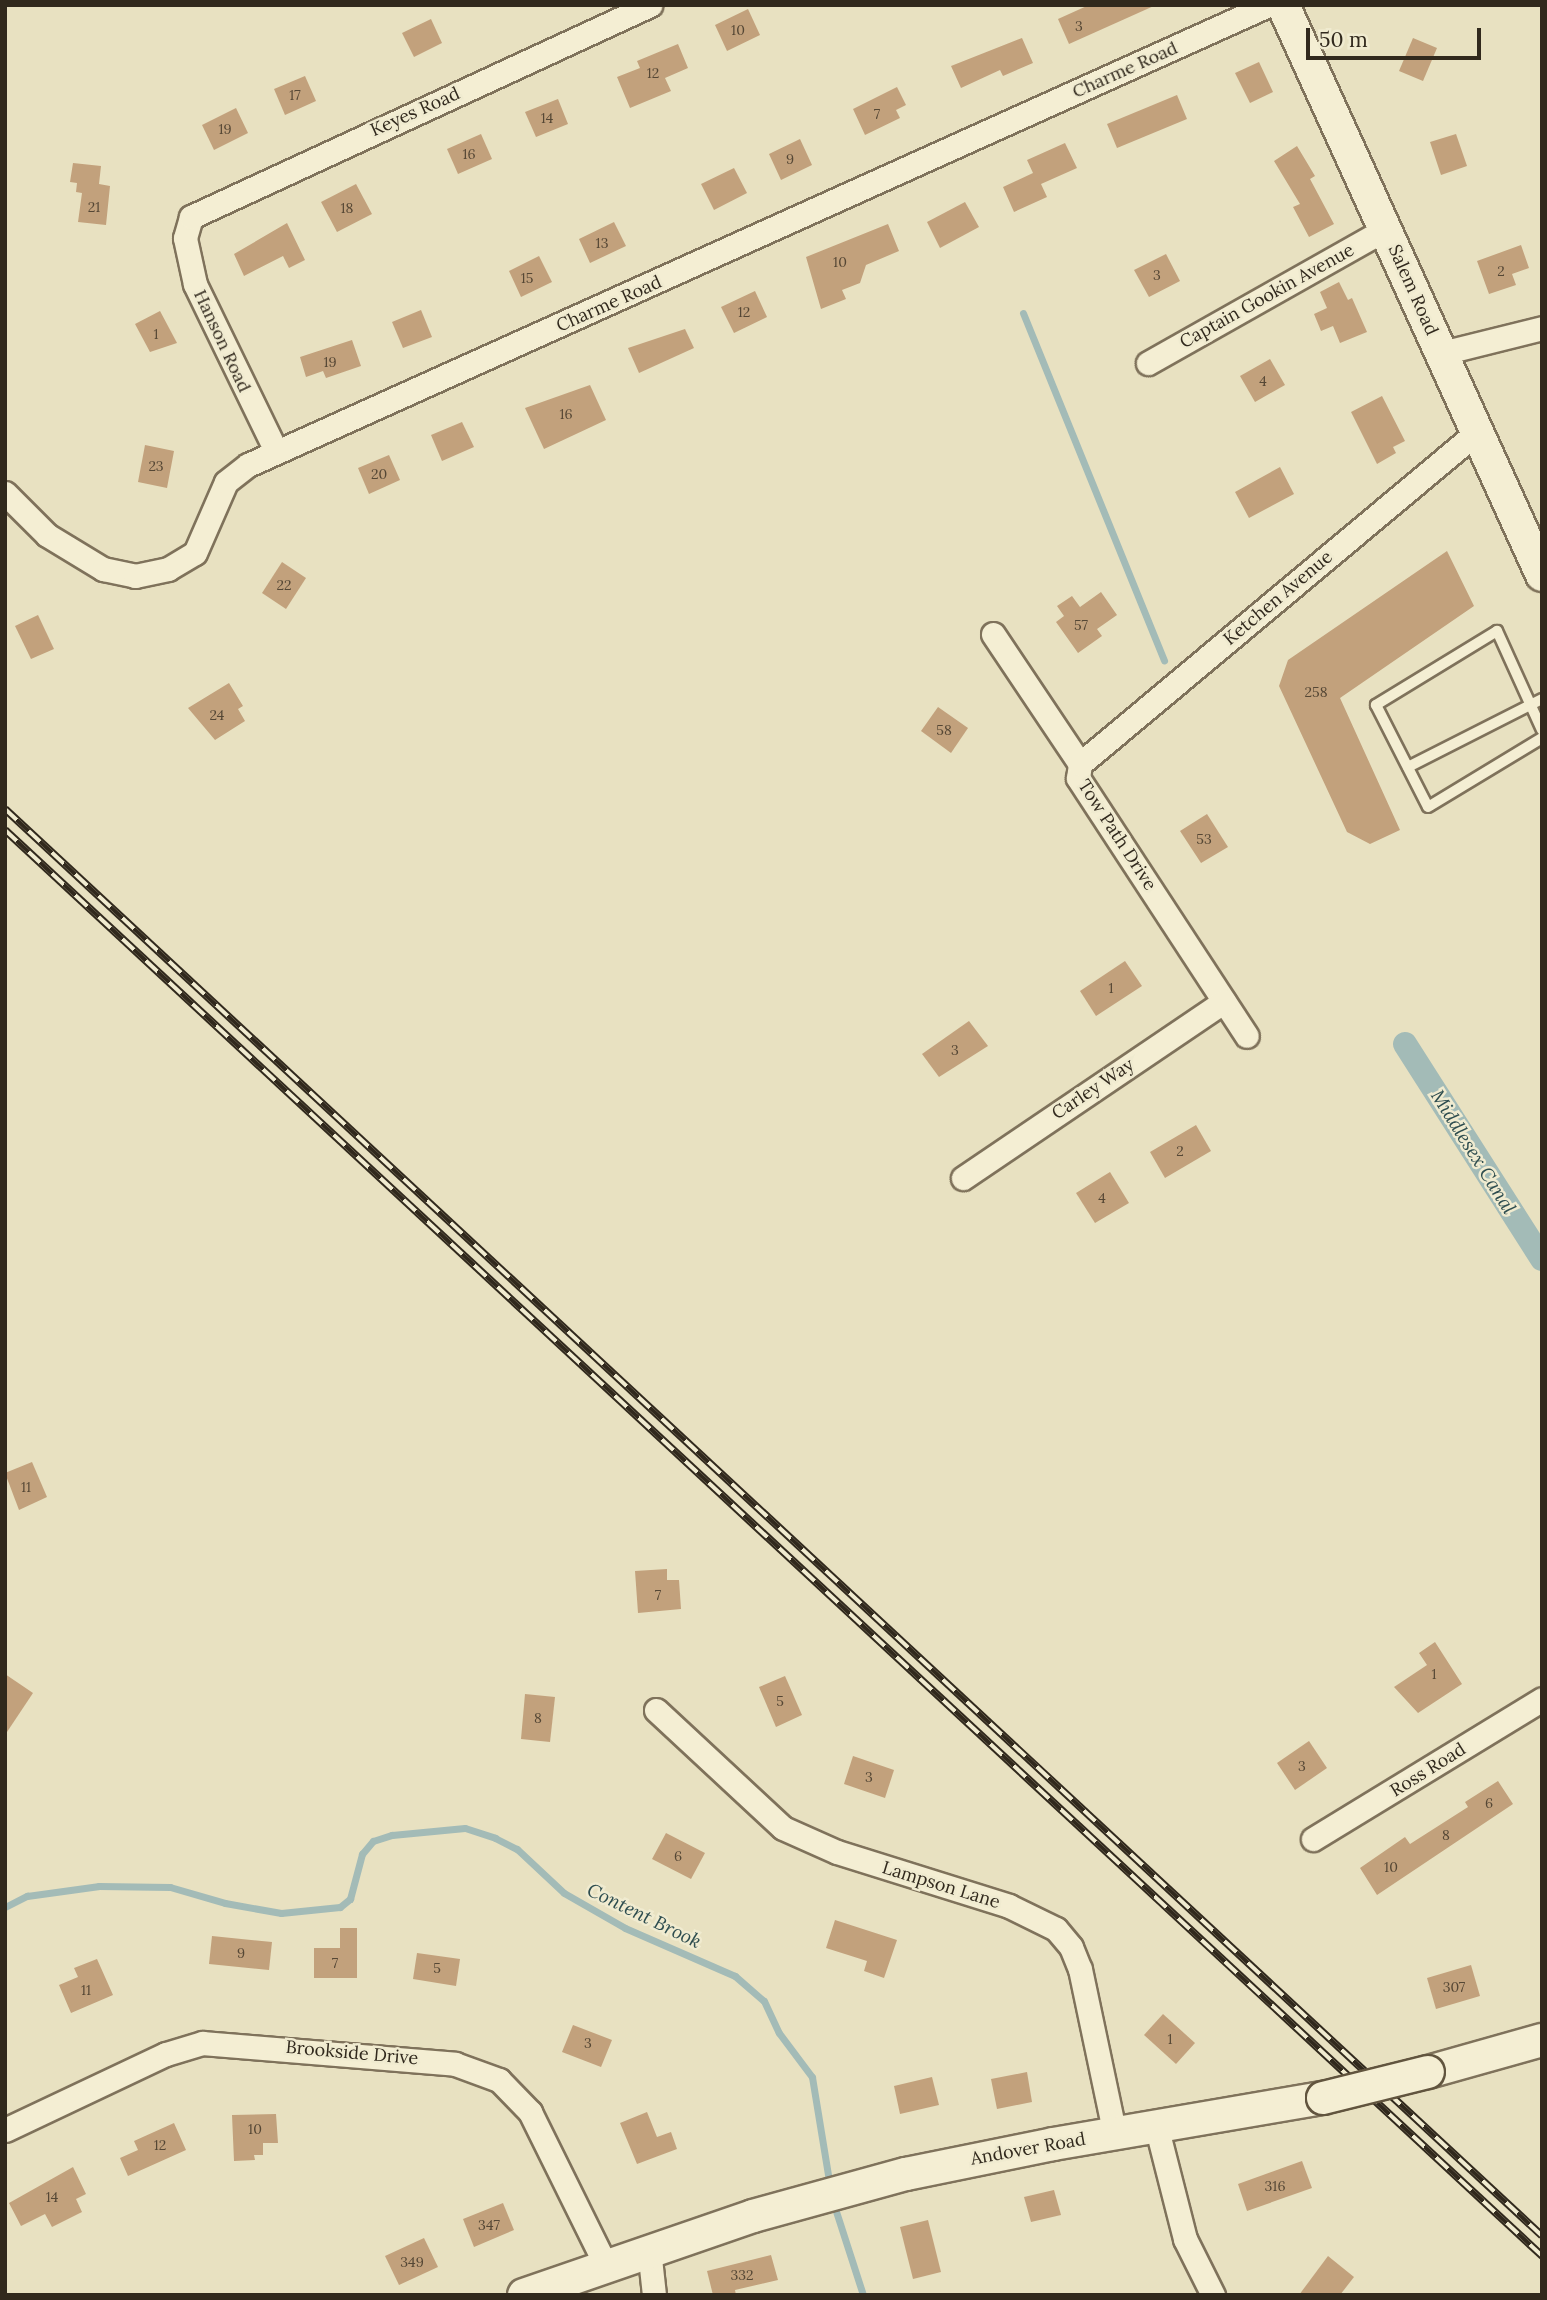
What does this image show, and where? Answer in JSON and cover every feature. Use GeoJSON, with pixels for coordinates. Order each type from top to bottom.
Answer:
{"type":"FeatureCollection","features":[{"type":"Feature","properties":{"kind":"main road","name":"Salem Road"},"geometry":{"type":"LineString","coordinates":[[1283,5],[1542,575]]}},
{"type":"Feature","properties":{"kind":"main road","name":"Andover Road"},"geometry":{"type":"LineString","coordinates":[[524,2295],[649,2249],[856,2187],[964,2161],[1323,2098],[1542,2040]]}},
{"type":"Feature","properties":{"kind":"street","name":"Keyes Road"},"geometry":{"type":"LineString","coordinates":[[186,226],[202,209],[650,5]]}},
{"type":"Feature","properties":{"kind":"street","name":"Charme Road"},"geometry":{"type":"LineString","coordinates":[[5,493],[47,535],[87,561],[119,574],[151,573],[183,563],[195,553],[226,482],[276,451],[1269,5]]}},
{"type":"Feature","properties":{"kind":"street","name":"Hanson Road"},"geometry":{"type":"LineString","coordinates":[[186,226],[187,253],[206,312],[276,451]]}},
{"type":"Feature","properties":{"kind":"street","name":"Captain Gookin Avenue"},"geometry":{"type":"LineString","coordinates":[[1148,363],[1386,229]]}},
{"type":"Feature","properties":{"kind":"street"},"geometry":{"type":"LineString","coordinates":[[1442,353],[1542,328]]}},
{"type":"Feature","properties":{"kind":"street","name":"Ketchen Avenue"},"geometry":{"type":"LineString","coordinates":[[1080,764],[1477,432]]}},
{"type":"Feature","properties":{"kind":"street","name":"Tow Path Drive"},"geometry":{"type":"LineString","coordinates":[[993,634],[1080,764],[1078,778],[1247,1037]]}},
{"type":"Feature","properties":{"kind":"street","name":"Carley Way"},"geometry":{"type":"LineString","coordinates":[[963,1178],[1224,1001]]}},
{"type":"Feature","properties":{"kind":"street","name":"Ross Road"},"geometry":{"type":"LineString","coordinates":[[1313,1839],[1542,1699]]}},
{"type":"Feature","properties":{"kind":"street","name":"Lampson Lane"},"geometry":{"type":"LineString","coordinates":[[656,1710],[783,1828],[837,1852],[1009,1906],[1056,1929],[1071,1947],[1080,1969],[1115,2135]]}},
{"type":"Feature","properties":{"kind":"street","name":"Brookside Drive"},"geometry":{"type":"LineString","coordinates":[[5,2130],[166,2054],[202,2043],[455,2064],[499,2080],[530,2112],[605,2264]]}},
{"type":"Feature","properties":{"kind":"street"},"geometry":{"type":"LineString","coordinates":[[1157,2129],[1185,2239],[1213,2295]]}},
{"type":"Feature","properties":{"kind":"street"},"geometry":{"type":"LineString","coordinates":[[649,2249],[654,2295]]}},
{"type":"Feature","properties":{"kind":"lane"},"geometry":{"type":"LineString","coordinates":[[1542,730],[1497,631],[1376,705],[1428,807],[1542,738]]}},
{"type":"Feature","properties":{"kind":"lane"},"geometry":{"type":"LineString","coordinates":[[1408,767],[1542,699]]}},
{"type":"Feature","properties":{"kind":"building"},"geometry":{"type":"Polygon","coordinates":[[[1089,5],[1156,5],[1069,44],[1058,19],[1089,5]]]}},
{"type":"Feature","properties":{"kind":"building"},"geometry":{"type":"Polygon","coordinates":[[[748,9],[760,35],[727,51],[715,25],[748,9]]]}},
{"type":"Feature","properties":{"kind":"building"},"geometry":{"type":"Polygon","coordinates":[[[431,19],[442,43],[414,57],[402,33],[431,19]]]}},
{"type":"Feature","properties":{"kind":"building"},"geometry":{"type":"Polygon","coordinates":[[[1022,38],[1033,63],[1003,76],[1000,70],[961,88],[951,66],[1022,38]]]}},
{"type":"Feature","properties":{"kind":"building"},"geometry":{"type":"Polygon","coordinates":[[[1413,38],[1437,48],[1423,81],[1399,71],[1413,38]]]}},
{"type":"Feature","properties":{"kind":"building"},"geometry":{"type":"Polygon","coordinates":[[[678,44],[688,68],[665,78],[671,91],[630,108],[617,77],[640,68],[637,61],[678,44]]]}},
{"type":"Feature","properties":{"kind":"building"},"geometry":{"type":"Polygon","coordinates":[[[1259,62],[1273,92],[1250,103],[1235,73],[1259,62]]]}},
{"type":"Feature","properties":{"kind":"building"},"geometry":{"type":"Polygon","coordinates":[[[305,76],[316,101],[285,115],[274,89],[305,76]]]}},
{"type":"Feature","properties":{"kind":"building"},"geometry":{"type":"Polygon","coordinates":[[[897,87],[906,105],[896,110],[900,118],[865,135],[853,109],[897,87]]]}},
{"type":"Feature","properties":{"kind":"building"},"geometry":{"type":"Polygon","coordinates":[[[1177,95],[1187,119],[1117,148],[1107,124],[1177,95]]]}},
{"type":"Feature","properties":{"kind":"building"},"geometry":{"type":"Polygon","coordinates":[[[558,99],[568,124],[536,137],[525,112],[558,99]]]}},
{"type":"Feature","properties":{"kind":"building"},"geometry":{"type":"Polygon","coordinates":[[[236,108],[248,133],[214,150],[202,125],[236,108]]]}},
{"type":"Feature","properties":{"kind":"building"},"geometry":{"type":"Polygon","coordinates":[[[481,134],[492,159],[458,174],[447,149],[481,134]]]}},
{"type":"Feature","properties":{"kind":"building"},"geometry":{"type":"Polygon","coordinates":[[[1456,134],[1467,166],[1441,175],[1430,142],[1456,134]]]}},
{"type":"Feature","properties":{"kind":"building"},"geometry":{"type":"Polygon","coordinates":[[[800,139],[812,165],[781,180],[769,154],[800,139]]]}},
{"type":"Feature","properties":{"kind":"building"},"geometry":{"type":"Polygon","coordinates":[[[1065,143],[1077,168],[1041,184],[1047,197],[1014,212],[1003,187],[1033,173],[1027,160],[1065,143]]]}},
{"type":"Feature","properties":{"kind":"building"},"geometry":{"type":"Polygon","coordinates":[[[1297,146],[1315,176],[1310,179],[1334,224],[1309,237],[1293,207],[1300,204],[1274,161],[1297,146]]]}},
{"type":"Feature","properties":{"kind":"building"},"geometry":{"type":"Polygon","coordinates":[[[73,163],[101,166],[99,184],[110,186],[106,225],[78,222],[82,193],[76,192],[77,183],[70,182],[73,163]]]}},
{"type":"Feature","properties":{"kind":"building"},"geometry":{"type":"Polygon","coordinates":[[[734,168],[747,193],[714,210],[701,184],[734,168]]]}},
{"type":"Feature","properties":{"kind":"building"},"geometry":{"type":"Polygon","coordinates":[[[356,184],[372,214],[337,232],[321,202],[356,184]]]}},
{"type":"Feature","properties":{"kind":"building"},"geometry":{"type":"Polygon","coordinates":[[[965,202],[979,227],[940,248],[927,222],[965,202]]]}},
{"type":"Feature","properties":{"kind":"building"},"geometry":{"type":"Polygon","coordinates":[[[614,222],[626,246],[590,263],[579,239],[614,222]]]}},
{"type":"Feature","properties":{"kind":"building"},"geometry":{"type":"Polygon","coordinates":[[[287,223],[305,260],[289,268],[283,256],[244,276],[234,254],[287,223]]]}},
{"type":"Feature","properties":{"kind":"building"},"geometry":{"type":"Polygon","coordinates":[[[888,224],[899,251],[866,265],[860,283],[842,290],[846,299],[821,309],[806,257],[888,224]]]}},
{"type":"Feature","properties":{"kind":"building"},"geometry":{"type":"Polygon","coordinates":[[[1521,245],[1529,268],[1512,274],[1516,285],[1489,294],[1477,261],[1521,245]]]}},
{"type":"Feature","properties":{"kind":"building"},"geometry":{"type":"Polygon","coordinates":[[[1166,254],[1180,281],[1149,297],[1134,270],[1166,254]]]}},
{"type":"Feature","properties":{"kind":"building"},"geometry":{"type":"Polygon","coordinates":[[[539,256],[552,282],[521,297],[509,271],[539,256]]]}},
{"type":"Feature","properties":{"kind":"building"},"geometry":{"type":"Polygon","coordinates":[[[1339,282],[1348,300],[1352,298],[1367,332],[1340,343],[1333,326],[1321,331],[1314,314],[1327,308],[1320,292],[1339,282]]]}},
{"type":"Feature","properties":{"kind":"building"},"geometry":{"type":"Polygon","coordinates":[[[755,291],[767,317],[734,333],[721,307],[755,291]]]}},
{"type":"Feature","properties":{"kind":"building"},"geometry":{"type":"Polygon","coordinates":[[[421,310],[432,337],[403,348],[392,322],[421,310]]]}},
{"type":"Feature","properties":{"kind":"building"},"geometry":{"type":"Polygon","coordinates":[[[160,311],[177,343],[150,352],[135,324],[160,311]]]}},
{"type":"Feature","properties":{"kind":"building"},"geometry":{"type":"Polygon","coordinates":[[[685,329],[694,348],[639,373],[628,348],[685,329]]]}},
{"type":"Feature","properties":{"kind":"building"},"geometry":{"type":"Polygon","coordinates":[[[352,340],[361,366],[326,378],[323,371],[306,377],[300,357],[352,340]]]}},
{"type":"Feature","properties":{"kind":"building"},"geometry":{"type":"Polygon","coordinates":[[[1270,359],[1285,385],[1255,402],[1240,376],[1270,359]]]}},
{"type":"Feature","properties":{"kind":"building"},"geometry":{"type":"Polygon","coordinates":[[[590,385],[606,420],[544,449],[525,408],[590,385]]]}},
{"type":"Feature","properties":{"kind":"building"},"geometry":{"type":"Polygon","coordinates":[[[1382,396],[1405,441],[1393,447],[1396,453],[1377,464],[1351,412],[1382,396]]]}},
{"type":"Feature","properties":{"kind":"building"},"geometry":{"type":"Polygon","coordinates":[[[462,422],[474,447],[442,461],[431,435],[462,422]]]}},
{"type":"Feature","properties":{"kind":"building"},"geometry":{"type":"Polygon","coordinates":[[[145,445],[174,451],[167,488],[138,482],[145,445]]]}},
{"type":"Feature","properties":{"kind":"building"},"geometry":{"type":"Polygon","coordinates":[[[389,455],[400,480],[369,494],[358,468],[389,455]]]}},
{"type":"Feature","properties":{"kind":"building"},"geometry":{"type":"Polygon","coordinates":[[[1280,467],[1294,494],[1249,518],[1235,492],[1280,467]]]}},
{"type":"Feature","properties":{"kind":"building"},"geometry":{"type":"Polygon","coordinates":[[[1447,551],[1474,606],[1340,698],[1400,830],[1370,844],[1347,832],[1279,686],[1288,660],[1447,551]]]}},
{"type":"Feature","properties":{"kind":"building"},"geometry":{"type":"Polygon","coordinates":[[[282,562],[306,578],[286,609],[262,593],[282,562]]]}},
{"type":"Feature","properties":{"kind":"building"},"geometry":{"type":"Polygon","coordinates":[[[1101,592],[1117,615],[1097,629],[1102,636],[1078,653],[1056,622],[1064,616],[1057,606],[1072,596],[1080,607],[1101,592]]]}},
{"type":"Feature","properties":{"kind":"building"},"geometry":{"type":"Polygon","coordinates":[[[38,615],[54,649],[31,659],[15,626],[38,615]]]}},
{"type":"Feature","properties":{"kind":"building"},"geometry":{"type":"Polygon","coordinates":[[[229,683],[243,706],[238,709],[245,721],[215,740],[188,708],[229,683]]]}},
{"type":"Feature","properties":{"kind":"building"},"geometry":{"type":"Polygon","coordinates":[[[938,707],[968,728],[951,753],[921,731],[938,707]]]}},
{"type":"Feature","properties":{"kind":"building"},"geometry":{"type":"Polygon","coordinates":[[[1207,814],[1228,847],[1201,863],[1180,831],[1207,814]]]}},
{"type":"Feature","properties":{"kind":"building"},"geometry":{"type":"Polygon","coordinates":[[[1125,961],[1142,986],[1096,1016],[1080,991],[1125,961]]]}},
{"type":"Feature","properties":{"kind":"building"},"geometry":{"type":"Polygon","coordinates":[[[969,1021],[988,1046],[939,1077],[922,1054],[969,1021]]]}},
{"type":"Feature","properties":{"kind":"building"},"geometry":{"type":"Polygon","coordinates":[[[1196,1125],[1211,1151],[1165,1178],[1150,1152],[1196,1125]]]}},
{"type":"Feature","properties":{"kind":"building"},"geometry":{"type":"Polygon","coordinates":[[[1110,1172],[1129,1203],[1095,1223],[1076,1193],[1110,1172]]]}},
{"type":"Feature","properties":{"kind":"building"},"geometry":{"type":"Polygon","coordinates":[[[32,1462],[47,1497],[19,1510],[5,1473],[32,1462]]]}},
{"type":"Feature","properties":{"kind":"building"},"geometry":{"type":"Polygon","coordinates":[[[667,1569],[667,1580],[679,1580],[681,1609],[638,1613],[635,1571],[667,1569]]]}},
{"type":"Feature","properties":{"kind":"building"},"geometry":{"type":"Polygon","coordinates":[[[1435,1642],[1462,1684],[1418,1713],[1394,1687],[1427,1665],[1419,1653],[1435,1642]]]}},
{"type":"Feature","properties":{"kind":"building"},"geometry":{"type":"Polygon","coordinates":[[[5,1674],[33,1693],[5,1735],[5,1674]]]}},
{"type":"Feature","properties":{"kind":"building"},"geometry":{"type":"Polygon","coordinates":[[[785,1676],[802,1715],[776,1727],[759,1687],[785,1676]]]}},
{"type":"Feature","properties":{"kind":"building"},"geometry":{"type":"Polygon","coordinates":[[[525,1694],[555,1697],[550,1742],[521,1739],[525,1694]]]}},
{"type":"Feature","properties":{"kind":"building"},"geometry":{"type":"Polygon","coordinates":[[[1309,1741],[1327,1768],[1295,1790],[1277,1763],[1309,1741]]]}},
{"type":"Feature","properties":{"kind":"building"},"geometry":{"type":"Polygon","coordinates":[[[853,1756],[894,1770],[885,1798],[844,1784],[853,1756]]]}},
{"type":"Feature","properties":{"kind":"building"},"geometry":{"type":"Polygon","coordinates":[[[1498,1781],[1513,1804],[1377,1895],[1360,1868],[1405,1837],[1410,1844],[1468,1807],[1465,1802],[1498,1781]]]}},
{"type":"Feature","properties":{"kind":"building"},"geometry":{"type":"Polygon","coordinates":[[[666,1833],[705,1853],[691,1879],[652,1859],[666,1833]]]}},
{"type":"Feature","properties":{"kind":"building"},"geometry":{"type":"Polygon","coordinates":[[[835,1920],[897,1940],[884,1978],[864,1971],[867,1961],[826,1948],[835,1920]]]}},
{"type":"Feature","properties":{"kind":"building"},"geometry":{"type":"Polygon","coordinates":[[[340,1928],[357,1928],[357,1978],[314,1978],[314,1948],[340,1948],[340,1928]]]}},
{"type":"Feature","properties":{"kind":"building"},"geometry":{"type":"Polygon","coordinates":[[[212,1936],[272,1942],[269,1970],[209,1964],[212,1936]]]}},
{"type":"Feature","properties":{"kind":"building"},"geometry":{"type":"Polygon","coordinates":[[[417,1953],[460,1959],[456,1986],[413,1979],[417,1953]]]}},
{"type":"Feature","properties":{"kind":"building"},"geometry":{"type":"Polygon","coordinates":[[[97,1959],[113,1995],[71,2013],[59,1985],[78,1977],[74,1968],[97,1959]]]}},
{"type":"Feature","properties":{"kind":"building"},"geometry":{"type":"Polygon","coordinates":[[[1471,1965],[1480,1996],[1436,2009],[1427,1978],[1471,1965]]]}},
{"type":"Feature","properties":{"kind":"building"},"geometry":{"type":"Polygon","coordinates":[[[1163,2014],[1195,2043],[1176,2064],[1144,2035],[1163,2014]]]}},
{"type":"Feature","properties":{"kind":"building"},"geometry":{"type":"Polygon","coordinates":[[[573,2025],[612,2040],[601,2067],[562,2052],[573,2025]]]}},
{"type":"Feature","properties":{"kind":"building"},"geometry":{"type":"Polygon","coordinates":[[[1027,2072],[1032,2102],[997,2109],[991,2079],[1027,2072]]]}},
{"type":"Feature","properties":{"kind":"building"},"geometry":{"type":"Polygon","coordinates":[[[932,2077],[939,2105],[900,2114],[894,2086],[932,2077]]]}},
{"type":"Feature","properties":{"kind":"building"},"geometry":{"type":"Polygon","coordinates":[[[647,2112],[657,2137],[671,2132],[677,2149],[637,2164],[620,2123],[647,2112]]]}},
{"type":"Feature","properties":{"kind":"building"},"geometry":{"type":"Polygon","coordinates":[[[276,2114],[278,2143],[263,2143],[263,2155],[254,2155],[255,2160],[234,2161],[232,2115],[276,2114]]]}},
{"type":"Feature","properties":{"kind":"building"},"geometry":{"type":"Polygon","coordinates":[[[174,2123],[186,2150],[128,2176],[120,2158],[138,2150],[134,2141],[174,2123]]]}},
{"type":"Feature","properties":{"kind":"building"},"geometry":{"type":"Polygon","coordinates":[[[1302,2161],[1312,2188],[1247,2211],[1238,2184],[1302,2161]]]}},
{"type":"Feature","properties":{"kind":"building"},"geometry":{"type":"Polygon","coordinates":[[[73,2167],[86,2194],[76,2199],[82,2212],[52,2227],[45,2214],[21,2226],[9,2203],[73,2167]]]}},
{"type":"Feature","properties":{"kind":"building"},"geometry":{"type":"Polygon","coordinates":[[[1054,2190],[1061,2215],[1031,2222],[1024,2197],[1054,2190]]]}},
{"type":"Feature","properties":{"kind":"building"},"geometry":{"type":"Polygon","coordinates":[[[503,2203],[514,2230],[474,2247],[463,2219],[503,2203]]]}},
{"type":"Feature","properties":{"kind":"building"},"geometry":{"type":"Polygon","coordinates":[[[928,2220],[941,2272],[913,2279],[900,2227],[928,2220]]]}},
{"type":"Feature","properties":{"kind":"building"},"geometry":{"type":"Polygon","coordinates":[[[424,2238],[438,2267],[399,2285],[385,2256],[424,2238]]]}},
{"type":"Feature","properties":{"kind":"building"},"geometry":{"type":"Polygon","coordinates":[[[771,2255],[778,2280],[735,2290],[736,2295],[713,2295],[707,2271],[771,2255]]]}},
{"type":"Feature","properties":{"kind":"building"},"geometry":{"type":"Polygon","coordinates":[[[1328,2256],[1354,2277],[1340,2295],[1299,2295],[1328,2256]]]}},
{"type":"Feature","properties":{"kind":"waterway"},"geometry":{"type":"LineString","coordinates":[[1023,313],[1164,660]]}},
{"type":"Feature","properties":{"kind":"waterway","name":"Middlesex Canal"},"geometry":{"type":"LineString","coordinates":[[1405,1044],[1542,1259]]}},
{"type":"Feature","properties":{"kind":"waterway","name":"Content Brook"},"geometry":{"type":"LineString","coordinates":[[5,1907],[27,1896],[99,1886],[170,1887],[225,1903],[281,1913],[340,1907],[350,1899],[362,1854],[373,1841],[392,1835],[465,1828],[495,1838],[517,1849],[564,1893],[625,1928],[735,1976],[764,2001],[779,2033],[812,2077],[830,2187]]}},
{"type":"Feature","properties":{"kind":"waterway","name":"Content Brook"},"geometry":{"type":"LineString","coordinates":[[833,2202],[863,2295]]}},
{"type":"Feature","properties":{"kind":"railway"},"geometry":{"type":"LineString","coordinates":[[5,809],[1542,2236]]}},
{"type":"Feature","properties":{"kind":"railway"},"geometry":{"type":"LineString","coordinates":[[5,830],[1542,2256]]}}]}
